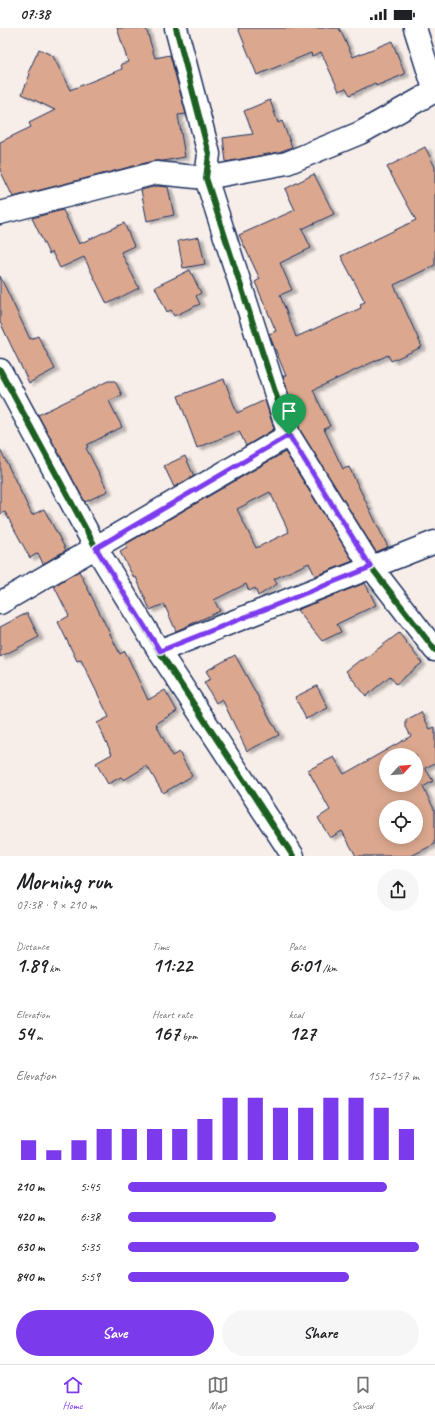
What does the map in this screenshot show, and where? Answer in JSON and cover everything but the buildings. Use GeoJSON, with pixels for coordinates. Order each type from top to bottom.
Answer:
{"type":"FeatureCollection","features":[{"type":"Feature","properties":{"kind":"street"},"geometry":{"type":"LineString","coordinates":[[176,28],[209,154],[206,178],[289,435],[371,567],[435,650]]}},
{"type":"Feature","properties":{"kind":"street"},"geometry":{"type":"LineString","coordinates":[[0,213],[156,172],[206,178],[287,163],[360,133],[435,91],[415,28]]}},
{"type":"Feature","properties":{"kind":"street"},"geometry":{"type":"LineString","coordinates":[[0,370],[96,548],[160,651],[293,856]]}},
{"type":"Feature","properties":{"kind":"street"},"geometry":{"type":"LineString","coordinates":[[0,603],[289,435]]}},
{"type":"Feature","properties":{"kind":"street"},"geometry":{"type":"LineString","coordinates":[[160,651],[435,542]]}},
{"type":"Feature","properties":{"kind":"cycle path"},"geometry":{"type":"LineString","coordinates":[[176,28],[209,154],[206,178],[289,435],[371,567],[435,650]]}},
{"type":"Feature","properties":{"kind":"cycle path"},"geometry":{"type":"LineString","coordinates":[[0,370],[96,548],[159,651],[293,856]]}},
{"type":"Feature","properties":{"kind":"route"},"geometry":{"type":"LineString","coordinates":[[289,435],[371,567],[160,651],[96,548],[289,435]]}}]}
